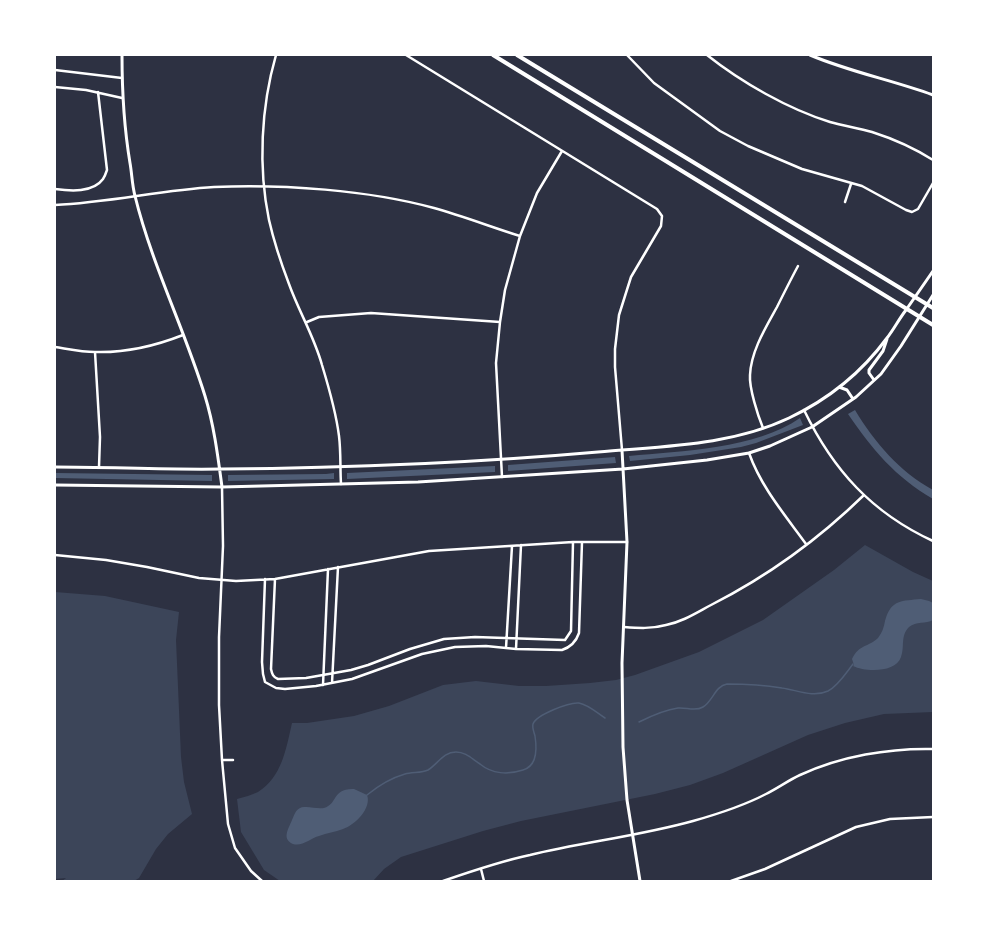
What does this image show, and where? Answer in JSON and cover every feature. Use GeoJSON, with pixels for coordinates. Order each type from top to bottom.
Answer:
{"type":"FeatureCollection","features":[{"type":"Feature","properties":{"kind":"main road"},"geometry":{"type":"LineString","coordinates":[[493,55],[933,325]]}},
{"type":"Feature","properties":{"kind":"main road"},"geometry":{"type":"LineString","coordinates":[[517,55],[933,308]]}},
{"type":"Feature","properties":{"kind":"street"},"geometry":{"type":"LineString","coordinates":[[122,55],[122,98],[124,126],[135,196],[155,261],[184,334],[205,396],[213,428],[220,469],[222,487],[223,539],[219,637],[219,690],[222,760],[228,824],[235,848],[251,871],[262,881]]}},
{"type":"Feature","properties":{"kind":"street"},"geometry":{"type":"LineString","coordinates":[[276,55],[270,75],[265,114],[263,152],[264,187],[273,236],[289,283],[307,322],[322,364],[331,398],[339,436],[341,484]]}},
{"type":"Feature","properties":{"kind":"street"},"geometry":{"type":"LineString","coordinates":[[406,55],[657,209],[662,216],[661,226],[631,276],[619,315],[615,349],[615,367],[624,469],[628,542],[622,663],[623,747],[632,835],[640,881]]}},
{"type":"Feature","properties":{"kind":"street"},"geometry":{"type":"LineString","coordinates":[[627,55],[654,83],[720,130],[748,146],[802,169],[862,186],[912,212],[918,209],[933,183]]}},
{"type":"Feature","properties":{"kind":"street"},"geometry":{"type":"LineString","coordinates":[[707,55],[724,69],[777,100],[830,122],[872,132],[911,147],[933,160]]}},
{"type":"Feature","properties":{"kind":"street"},"geometry":{"type":"LineString","coordinates":[[810,55],[834,65],[933,95]]}},
{"type":"Feature","properties":{"kind":"street"},"geometry":{"type":"LineString","coordinates":[[55,70],[122,78]]}},
{"type":"Feature","properties":{"kind":"street"},"geometry":{"type":"LineString","coordinates":[[55,87],[86,90],[122,98]]}},
{"type":"Feature","properties":{"kind":"street"},"geometry":{"type":"LineString","coordinates":[[55,189],[68,191],[94,187],[104,178],[107,170],[98,92]]}},
{"type":"Feature","properties":{"kind":"street"},"geometry":{"type":"LineString","coordinates":[[502,477],[496,375],[500,322],[505,290],[520,236],[537,193],[562,151]]}},
{"type":"Feature","properties":{"kind":"street"},"geometry":{"type":"LineString","coordinates":[[845,202],[851,184]]}},
{"type":"Feature","properties":{"kind":"street"},"geometry":{"type":"LineString","coordinates":[[55,205],[215,187],[264,187],[324,190],[403,201],[434,208],[520,236]]}},
{"type":"Feature","properties":{"kind":"street"},"geometry":{"type":"LineString","coordinates":[[763,429],[751,384],[751,366],[765,330],[798,266]]}},
{"type":"Feature","properties":{"kind":"street"},"geometry":{"type":"LineString","coordinates":[[55,467],[220,469],[340,467],[502,459],[622,450],[705,442],[736,437],[763,429],[788,418],[826,397],[839,387],[859,370],[888,337],[933,271]]}},
{"type":"Feature","properties":{"kind":"street"},"geometry":{"type":"LineString","coordinates":[[55,485],[222,487],[341,484],[502,477],[624,469],[707,460],[749,452],[770,446],[812,427],[853,399],[880,374],[901,346],[933,295]]}},
{"type":"Feature","properties":{"kind":"street"},"geometry":{"type":"LineString","coordinates":[[307,322],[319,317],[371,313],[500,322]]}},
{"type":"Feature","properties":{"kind":"street"},"geometry":{"type":"LineString","coordinates":[[55,347],[95,352],[142,348],[168,341],[184,334]]}},
{"type":"Feature","properties":{"kind":"street"},"geometry":{"type":"LineString","coordinates":[[874,380],[869,373],[869,370],[883,351],[888,337]]}},
{"type":"Feature","properties":{"kind":"street"},"geometry":{"type":"LineString","coordinates":[[95,352],[100,438],[99,467]]}},
{"type":"Feature","properties":{"kind":"street"},"geometry":{"type":"LineString","coordinates":[[839,387],[847,390],[853,399]]}},
{"type":"Feature","properties":{"kind":"street"},"geometry":{"type":"LineString","coordinates":[[804,410],[822,445],[850,481],[864,495],[897,522],[933,542]]}},
{"type":"Feature","properties":{"kind":"street"},"geometry":{"type":"LineString","coordinates":[[749,452],[752,462],[766,489],[806,544]]}},
{"type":"Feature","properties":{"kind":"street"},"geometry":{"type":"LineString","coordinates":[[624,627],[665,626],[685,618],[748,585],[778,565],[830,526],[864,495]]}},
{"type":"Feature","properties":{"kind":"street"},"geometry":{"type":"LineString","coordinates":[[55,555],[106,560],[222,581],[275,579],[429,551],[573,542],[628,542]]}},
{"type":"Feature","properties":{"kind":"street"},"geometry":{"type":"LineString","coordinates":[[275,579],[272,674],[278,680],[323,676],[368,665],[410,649],[444,639],[475,637],[564,640],[571,631],[573,542]]}},
{"type":"Feature","properties":{"kind":"street"},"geometry":{"type":"LineString","coordinates":[[265,580],[262,662],[265,682],[276,688],[285,689],[323,685],[365,675],[422,654],[442,649],[470,646],[562,650],[568,648],[577,639],[579,633],[582,542]]}},
{"type":"Feature","properties":{"kind":"street"},"geometry":{"type":"LineString","coordinates":[[516,649],[521,545]]}},
{"type":"Feature","properties":{"kind":"street"},"geometry":{"type":"LineString","coordinates":[[506,648],[512,546]]}},
{"type":"Feature","properties":{"kind":"street"},"geometry":{"type":"LineString","coordinates":[[332,683],[338,567]]}},
{"type":"Feature","properties":{"kind":"street"},"geometry":{"type":"LineString","coordinates":[[323,685],[328,569]]}},
{"type":"Feature","properties":{"kind":"street"},"geometry":{"type":"LineString","coordinates":[[443,881],[529,855],[691,822],[732,810],[766,794],[800,775],[822,766],[862,755],[882,752],[933,749]]}},
{"type":"Feature","properties":{"kind":"street"},"geometry":{"type":"LineString","coordinates":[[222,760],[233,760]]}},
{"type":"Feature","properties":{"kind":"street"},"geometry":{"type":"LineString","coordinates":[[731,881],[765,869],[856,826],[890,819],[933,817]]}},
{"type":"Feature","properties":{"kind":"street"},"geometry":{"type":"LineString","coordinates":[[481,869],[484,881]]}},
{"type":"Feature","properties":{"kind":"shaded area"},"geometry":{"type":"Polygon","coordinates":[[[855,410],[871,434],[889,455],[909,474],[933,490],[933,499],[896,472],[875,450],[848,414],[855,410]]]}},
{"type":"Feature","properties":{"kind":"shaded area"},"geometry":{"type":"Polygon","coordinates":[[[800,418],[803,425],[756,443],[741,447],[690,455],[630,461],[629,456],[718,447],[740,442],[762,436],[782,428],[800,418]]]}},
{"type":"Feature","properties":{"kind":"shaded area"},"geometry":{"type":"Polygon","coordinates":[[[615,457],[616,463],[508,471],[508,465],[615,457]]]}},
{"type":"Feature","properties":{"kind":"shaded area"},"geometry":{"type":"Polygon","coordinates":[[[495,466],[495,472],[347,479],[347,473],[495,466]]]}},
{"type":"Feature","properties":{"kind":"shaded area"},"geometry":{"type":"Polygon","coordinates":[[[55,473],[212,475],[212,481],[55,478],[55,473]]]}},
{"type":"Feature","properties":{"kind":"shaded area"},"geometry":{"type":"Polygon","coordinates":[[[334,473],[334,479],[228,481],[228,475],[334,473]]]}},
{"type":"Feature","properties":{"kind":"shaded area"},"geometry":{"type":"Polygon","coordinates":[[[865,545],[913,572],[933,581],[933,712],[884,714],[845,723],[808,735],[723,773],[690,785],[655,794],[521,821],[483,831],[401,857],[384,869],[373,881],[280,881],[264,870],[241,832],[237,799],[258,792],[273,779],[282,762],[292,723],[307,723],[354,716],[389,706],[443,685],[476,681],[519,686],[546,686],[616,680],[635,675],[699,652],[763,620],[834,570],[865,545]]]}},
{"type":"Feature","properties":{"kind":"shaded area"},"geometry":{"type":"Polygon","coordinates":[[[55,592],[105,596],[179,612],[176,640],[181,757],[184,782],[192,814],[168,834],[156,849],[139,878],[134,881],[62,881],[66,878],[55,879],[55,592]]]}},
{"type":"Feature","properties":{"kind":"shaded area"},"geometry":{"type":"Polygon","coordinates":[[[921,599],[933,603],[933,620],[912,625],[906,630],[901,657],[898,662],[893,666],[880,670],[858,668],[853,666],[852,659],[855,654],[861,648],[878,638],[883,630],[887,614],[894,605],[898,602],[921,599]]]}},
{"type":"Feature","properties":{"kind":"shaded area"},"geometry":{"type":"Polygon","coordinates":[[[354,789],[367,795],[368,800],[365,810],[353,824],[300,844],[296,845],[289,842],[287,839],[287,833],[298,809],[303,807],[324,808],[332,803],[342,791],[354,789]]]}},
{"type":"Feature","properties":{"kind":"waterway"},"geometry":{"type":"LineString","coordinates":[[639,722],[673,709],[694,709],[703,707],[723,685],[727,684],[761,685],[811,694],[822,693],[835,686],[853,664]]}},
{"type":"Feature","properties":{"kind":"waterway"},"geometry":{"type":"LineString","coordinates":[[367,795],[380,785],[395,778],[405,774],[428,770],[444,756],[456,752],[466,754],[495,772],[512,773],[523,770],[531,765],[535,756],[536,741],[533,724],[535,720],[546,713],[574,703],[579,703],[590,707],[605,718]]}}]}
